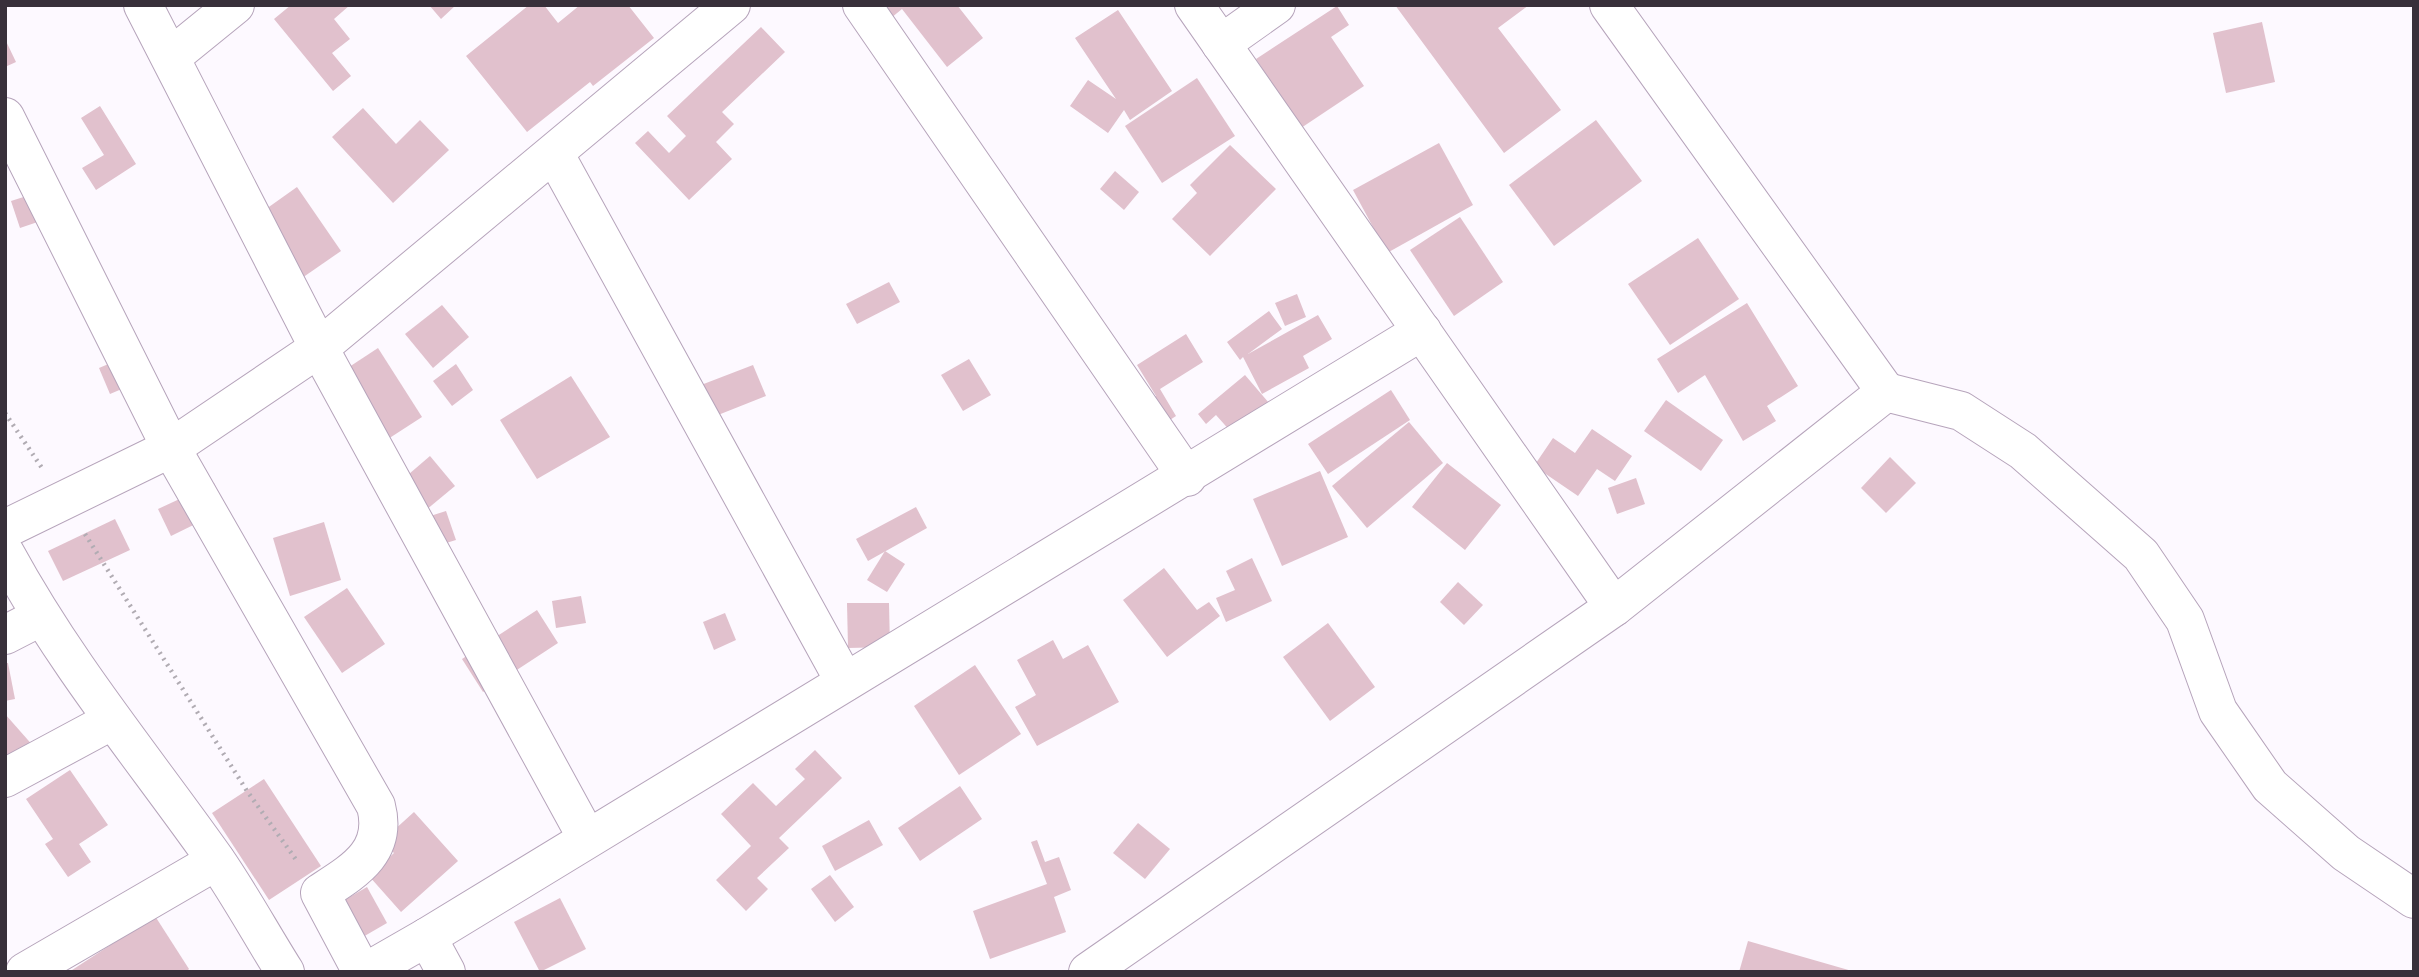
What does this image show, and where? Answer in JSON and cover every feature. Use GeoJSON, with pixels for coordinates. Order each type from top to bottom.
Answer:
{"type":"FeatureCollection","features":[{"type":"Feature","properties":{"kind":"street"},"geometry":{"type":"LineString","coordinates":[[143,5],[319,348],[587,838]]}},
{"type":"Feature","properties":{"kind":"street"},"geometry":{"type":"LineString","coordinates":[[171,57],[235,5]]}},
{"type":"Feature","properties":{"kind":"street"},"geometry":{"type":"LineString","coordinates":[[5,530],[171,448],[319,348],[555,155],[731,5]]}},
{"type":"Feature","properties":{"kind":"street"},"geometry":{"type":"LineString","coordinates":[[862,5],[1187,477]]}},
{"type":"Feature","properties":{"kind":"street"},"geometry":{"type":"LineString","coordinates":[[1194,5],[1614,607]]}},
{"type":"Feature","properties":{"kind":"street"},"geometry":{"type":"LineString","coordinates":[[1221,44],[1276,5]]}},
{"type":"Feature","properties":{"kind":"street"},"geometry":{"type":"LineString","coordinates":[[1609,5],[1886,392],[1961,411],[2023,451],[2141,555],[2185,620],[2218,711],[2270,786],[2346,853],[2414,899]]}},
{"type":"Feature","properties":{"kind":"street"},"geometry":{"type":"LineString","coordinates":[[5,117],[171,448],[376,806],[380,821],[376,843],[359,868],[320,893],[364,972],[427,937],[1187,477],[1422,331]]}},
{"type":"Feature","properties":{"kind":"street"},"geometry":{"type":"LineString","coordinates":[[555,155],[845,682]]}},
{"type":"Feature","properties":{"kind":"street"},"geometry":{"type":"LineString","coordinates":[[1088,972],[1614,607],[1886,392]]}},
{"type":"Feature","properties":{"kind":"street"},"geometry":{"type":"LineString","coordinates":[[5,553],[40,617],[111,721],[216,861],[285,972]]}},
{"type":"Feature","properties":{"kind":"street"},"geometry":{"type":"LineString","coordinates":[[5,635],[40,617]]}},
{"type":"Feature","properties":{"kind":"street"},"geometry":{"type":"LineString","coordinates":[[5,778],[111,721]]}},
{"type":"Feature","properties":{"kind":"street"},"geometry":{"type":"LineString","coordinates":[[25,972],[216,861]]}},
{"type":"Feature","properties":{"kind":"street"},"geometry":{"type":"LineString","coordinates":[[427,937],[446,972]]}},
{"type":"Feature","properties":{"kind":"path"},"geometry":{"type":"LineString","coordinates":[[5,413],[64,500],[247,791],[320,893]]}},
{"type":"Feature","properties":{"kind":"building"},"geometry":{"type":"Polygon","coordinates":[[[291,5],[350,5],[334,19],[350,39],[332,53],[351,76],[333,91],[274,19],[291,5]]]}},
{"type":"Feature","properties":{"kind":"building"},"geometry":{"type":"Polygon","coordinates":[[[429,5],[456,5],[441,19],[429,5]]]}},
{"type":"Feature","properties":{"kind":"building"},"geometry":{"type":"Polygon","coordinates":[[[529,5],[544,5],[558,23],[580,5],[628,5],[654,38],[593,86],[590,82],[527,132],[466,56],[529,5]]]}},
{"type":"Feature","properties":{"kind":"building"},"geometry":{"type":"Polygon","coordinates":[[[862,5],[957,5],[983,38],[947,67],[902,9],[880,27],[862,5]]]}},
{"type":"Feature","properties":{"kind":"building"},"geometry":{"type":"Polygon","coordinates":[[[1395,5],[1529,5],[1498,28],[1561,110],[1504,153],[1395,5]]]}},
{"type":"Feature","properties":{"kind":"building"},"geometry":{"type":"Polygon","coordinates":[[[1337,6],[1349,25],[1331,37],[1364,86],[1301,128],[1256,59],[1337,6]]]}},
{"type":"Feature","properties":{"kind":"building"},"geometry":{"type":"Polygon","coordinates":[[[1118,10],[1172,91],[1130,120],[1124,110],[1108,133],[1070,106],[1088,80],[1116,99],[1075,38],[1118,10]]]}},
{"type":"Feature","properties":{"kind":"building"},"geometry":{"type":"Polygon","coordinates":[[[2262,22],[2275,82],[2226,93],[2213,33],[2262,22]]]}},
{"type":"Feature","properties":{"kind":"building"},"geometry":{"type":"Polygon","coordinates":[[[761,27],[785,52],[722,112],[734,124],[716,142],[732,159],[689,200],[635,143],[648,131],[669,153],[686,136],[667,116],[761,27]]]}},
{"type":"Feature","properties":{"kind":"building"},"geometry":{"type":"Polygon","coordinates":[[[5,39],[16,62],[5,67],[5,39]]]}},
{"type":"Feature","properties":{"kind":"building"},"geometry":{"type":"Polygon","coordinates":[[[1197,78],[1235,136],[1162,183],[1125,126],[1197,78]]]}},
{"type":"Feature","properties":{"kind":"building"},"geometry":{"type":"Polygon","coordinates":[[[100,106],[136,164],[96,190],[82,168],[104,155],[81,118],[100,106]]]}},
{"type":"Feature","properties":{"kind":"building"},"geometry":{"type":"Polygon","coordinates":[[[363,108],[396,144],[420,120],[449,150],[393,203],[332,137],[363,108]]]}},
{"type":"Feature","properties":{"kind":"building"},"geometry":{"type":"Polygon","coordinates":[[[1596,120],[1642,181],[1554,246],[1509,185],[1596,120]]]}},
{"type":"Feature","properties":{"kind":"building"},"geometry":{"type":"Polygon","coordinates":[[[1439,143],[1473,205],[1387,253],[1353,190],[1439,143]]]}},
{"type":"Feature","properties":{"kind":"building"},"geometry":{"type":"Polygon","coordinates":[[[1230,145],[1276,189],[1210,256],[1172,219],[1197,193],[1190,185],[1230,145]]]}},
{"type":"Feature","properties":{"kind":"building"},"geometry":{"type":"Polygon","coordinates":[[[1115,171],[1139,192],[1124,210],[1100,189],[1115,171]]]}},
{"type":"Feature","properties":{"kind":"building"},"geometry":{"type":"Polygon","coordinates":[[[58,186],[67,212],[20,228],[11,201],[58,186]]]}},
{"type":"Feature","properties":{"kind":"building"},"geometry":{"type":"Polygon","coordinates":[[[297,187],[341,251],[302,278],[259,214],[297,187]]]}},
{"type":"Feature","properties":{"kind":"building"},"geometry":{"type":"Polygon","coordinates":[[[1460,217],[1503,282],[1454,316],[1410,250],[1460,217]]]}},
{"type":"Feature","properties":{"kind":"building"},"geometry":{"type":"Polygon","coordinates":[[[1698,238],[1739,299],[1670,345],[1628,284],[1698,238]]]}},
{"type":"Feature","properties":{"kind":"building"},"geometry":{"type":"Polygon","coordinates":[[[889,282],[900,302],[857,324],[846,304],[889,282]]]}},
{"type":"Feature","properties":{"kind":"building"},"geometry":{"type":"Polygon","coordinates":[[[1297,294],[1306,317],[1285,326],[1275,303],[1297,294]]]}},
{"type":"Feature","properties":{"kind":"building"},"geometry":{"type":"Polygon","coordinates":[[[1747,303],[1798,386],[1767,406],[1776,421],[1743,441],[1705,375],[1678,393],[1657,359],[1747,303]]]}},
{"type":"Feature","properties":{"kind":"building"},"geometry":{"type":"Polygon","coordinates":[[[442,305],[469,337],[433,368],[405,334],[442,305]]]}},
{"type":"Feature","properties":{"kind":"building"},"geometry":{"type":"Polygon","coordinates":[[[1269,311],[1282,329],[1248,354],[1318,315],[1332,339],[1303,356],[1309,368],[1262,394],[1243,357],[1240,360],[1227,342],[1269,311]]]}},
{"type":"Feature","properties":{"kind":"building"},"geometry":{"type":"Polygon","coordinates":[[[1186,334],[1203,362],[1160,389],[1176,416],[1144,437],[1129,413],[1156,396],[1137,365],[1186,334]]]}},
{"type":"Feature","properties":{"kind":"building"},"geometry":{"type":"Polygon","coordinates":[[[378,348],[422,417],[388,439],[343,371],[378,348]]]}},
{"type":"Feature","properties":{"kind":"building"},"geometry":{"type":"Polygon","coordinates":[[[139,351],[150,377],[110,394],[99,368],[139,351]]]}},
{"type":"Feature","properties":{"kind":"building"},"geometry":{"type":"Polygon","coordinates":[[[969,359],[991,395],[963,411],[941,375],[969,359]]]}},
{"type":"Feature","properties":{"kind":"building"},"geometry":{"type":"Polygon","coordinates":[[[456,364],[473,390],[452,406],[433,381],[456,364]]]}},
{"type":"Feature","properties":{"kind":"building"},"geometry":{"type":"Polygon","coordinates":[[[753,365],[766,396],[713,417],[701,385],[753,365]]]}},
{"type":"Feature","properties":{"kind":"building"},"geometry":{"type":"Polygon","coordinates":[[[1245,375],[1269,403],[1232,433],[1216,415],[1206,424],[1198,414],[1245,375]]]}},
{"type":"Feature","properties":{"kind":"building"},"geometry":{"type":"Polygon","coordinates":[[[571,376],[610,437],[537,479],[500,420],[571,376]]]}},
{"type":"Feature","properties":{"kind":"building"},"geometry":{"type":"Polygon","coordinates":[[[1391,390],[1410,420],[1328,474],[1308,444],[1391,390]]]}},
{"type":"Feature","properties":{"kind":"building"},"geometry":{"type":"Polygon","coordinates":[[[1666,400],[1723,440],[1701,471],[1644,431],[1666,400]]]}},
{"type":"Feature","properties":{"kind":"building"},"geometry":{"type":"Polygon","coordinates":[[[1409,422],[1443,463],[1367,528],[1332,486],[1409,422]]]}},
{"type":"Feature","properties":{"kind":"building"},"geometry":{"type":"Polygon","coordinates":[[[1592,429],[1632,456],[1615,481],[1597,469],[1578,496],[1534,466],[1553,438],[1575,453],[1592,429]]]}},
{"type":"Feature","properties":{"kind":"building"},"geometry":{"type":"Polygon","coordinates":[[[430,456],[455,486],[420,515],[395,486],[430,456]]]}},
{"type":"Feature","properties":{"kind":"building"},"geometry":{"type":"Polygon","coordinates":[[[1890,457],[1916,483],[1886,513],[1861,488],[1890,457]]]}},
{"type":"Feature","properties":{"kind":"building"},"geometry":{"type":"Polygon","coordinates":[[[1447,463],[1501,505],[1465,550],[1412,507],[1447,463]]]}},
{"type":"Feature","properties":{"kind":"building"},"geometry":{"type":"Polygon","coordinates":[[[1320,471],[1348,537],[1282,566],[1253,499],[1320,471]]]}},
{"type":"Feature","properties":{"kind":"building"},"geometry":{"type":"Polygon","coordinates":[[[1636,478],[1645,504],[1617,514],[1608,488],[1636,478]]]}},
{"type":"Feature","properties":{"kind":"building"},"geometry":{"type":"Polygon","coordinates":[[[214,483],[226,509],[171,536],[158,509],[214,483]]]}},
{"type":"Feature","properties":{"kind":"building"},"geometry":{"type":"Polygon","coordinates":[[[916,507],[927,528],[868,561],[856,539],[916,507]]]}},
{"type":"Feature","properties":{"kind":"building"},"geometry":{"type":"Polygon","coordinates":[[[446,511],[456,540],[433,547],[424,518],[446,511]]]}},
{"type":"Feature","properties":{"kind":"building"},"geometry":{"type":"Polygon","coordinates":[[[115,519],[130,550],[63,581],[48,551],[115,519]]]}},
{"type":"Feature","properties":{"kind":"building"},"geometry":{"type":"Polygon","coordinates":[[[324,522],[341,580],[290,596],[273,538],[324,522]]]}},
{"type":"Feature","properties":{"kind":"building"},"geometry":{"type":"Polygon","coordinates":[[[885,551],[905,564],[887,592],[867,580],[885,551]]]}},
{"type":"Feature","properties":{"kind":"building"},"geometry":{"type":"Polygon","coordinates":[[[1252,558],[1272,601],[1226,622],[1216,598],[1235,590],[1226,571],[1252,558]]]}},
{"type":"Feature","properties":{"kind":"building"},"geometry":{"type":"Polygon","coordinates":[[[1164,568],[1197,610],[1209,602],[1220,616],[1167,657],[1123,600],[1164,568]]]}},
{"type":"Feature","properties":{"kind":"building"},"geometry":{"type":"Polygon","coordinates":[[[1458,582],[1483,605],[1464,625],[1440,602],[1458,582]]]}},
{"type":"Feature","properties":{"kind":"building"},"geometry":{"type":"Polygon","coordinates":[[[347,588],[385,644],[342,673],[304,617],[347,588]]]}},
{"type":"Feature","properties":{"kind":"building"},"geometry":{"type":"Polygon","coordinates":[[[581,596],[586,623],[556,628],[552,601],[581,596]]]}},
{"type":"Feature","properties":{"kind":"building"},"geometry":{"type":"Polygon","coordinates":[[[847,603],[889,603],[890,647],[848,648],[847,603]]]}},
{"type":"Feature","properties":{"kind":"building"},"geometry":{"type":"Polygon","coordinates":[[[537,610],[558,643],[483,692],[462,659],[537,610]]]}},
{"type":"Feature","properties":{"kind":"building"},"geometry":{"type":"Polygon","coordinates":[[[725,613],[736,640],[714,650],[703,622],[725,613]]]}},
{"type":"Feature","properties":{"kind":"building"},"geometry":{"type":"Polygon","coordinates":[[[1328,623],[1375,687],[1330,721],[1283,657],[1328,623]]]}},
{"type":"Feature","properties":{"kind":"building"},"geometry":{"type":"Polygon","coordinates":[[[1053,640],[1063,659],[1088,645],[1119,702],[1037,746],[1015,707],[1036,695],[1017,660],[1053,640]]]}},
{"type":"Feature","properties":{"kind":"building"},"geometry":{"type":"Polygon","coordinates":[[[5,663],[8,663],[15,699],[5,701],[5,663]]]}},
{"type":"Feature","properties":{"kind":"building"},"geometry":{"type":"Polygon","coordinates":[[[975,665],[1021,734],[959,775],[914,706],[975,665]]]}},
{"type":"Feature","properties":{"kind":"building"},"geometry":{"type":"Polygon","coordinates":[[[5,714],[35,748],[5,775],[5,714]]]}},
{"type":"Feature","properties":{"kind":"building"},"geometry":{"type":"Polygon","coordinates":[[[815,750],[842,778],[779,838],[789,848],[757,878],[768,889],[746,911],[716,880],[751,846],[721,814],[753,783],[776,806],[805,779],[795,769],[815,750]]]}},
{"type":"Feature","properties":{"kind":"building"},"geometry":{"type":"Polygon","coordinates":[[[70,770],[108,825],[79,844],[91,862],[68,877],[45,844],[53,839],[26,799],[70,770]]]}},
{"type":"Feature","properties":{"kind":"building"},"geometry":{"type":"Polygon","coordinates":[[[264,779],[321,866],[269,900],[212,813],[264,779]]]}},
{"type":"Feature","properties":{"kind":"building"},"geometry":{"type":"Polygon","coordinates":[[[960,786],[982,819],[920,861],[898,828],[960,786]]]}},
{"type":"Feature","properties":{"kind":"building"},"geometry":{"type":"Polygon","coordinates":[[[414,812],[458,861],[401,912],[369,876],[394,853],[382,841],[414,812]]]}},
{"type":"Feature","properties":{"kind":"building"},"geometry":{"type":"Polygon","coordinates":[[[869,820],[883,845],[835,871],[822,846],[869,820]]]}},
{"type":"Feature","properties":{"kind":"building"},"geometry":{"type":"Polygon","coordinates":[[[1138,823],[1170,849],[1145,879],[1113,853],[1138,823]]]}},
{"type":"Feature","properties":{"kind":"building"},"geometry":{"type":"Polygon","coordinates":[[[1037,840],[1045,862],[1059,857],[1071,890],[1054,897],[1066,932],[990,959],[973,911],[1047,884],[1031,842],[1037,840]]]}},
{"type":"Feature","properties":{"kind":"building"},"geometry":{"type":"Polygon","coordinates":[[[830,875],[854,907],[835,922],[811,889],[830,875]]]}},
{"type":"Feature","properties":{"kind":"building"},"geometry":{"type":"Polygon","coordinates":[[[367,887],[387,923],[349,945],[329,909],[367,887]]]}},
{"type":"Feature","properties":{"kind":"building"},"geometry":{"type":"Polygon","coordinates":[[[560,898],[586,949],[540,972],[514,922],[560,898]]]}},
{"type":"Feature","properties":{"kind":"building"},"geometry":{"type":"Polygon","coordinates":[[[155,916],[189,969],[186,972],[69,972],[155,916]]]}},
{"type":"Feature","properties":{"kind":"building"},"geometry":{"type":"Polygon","coordinates":[[[1748,941],[1852,971],[1852,972],[1739,972],[1748,941]]]}}]}
